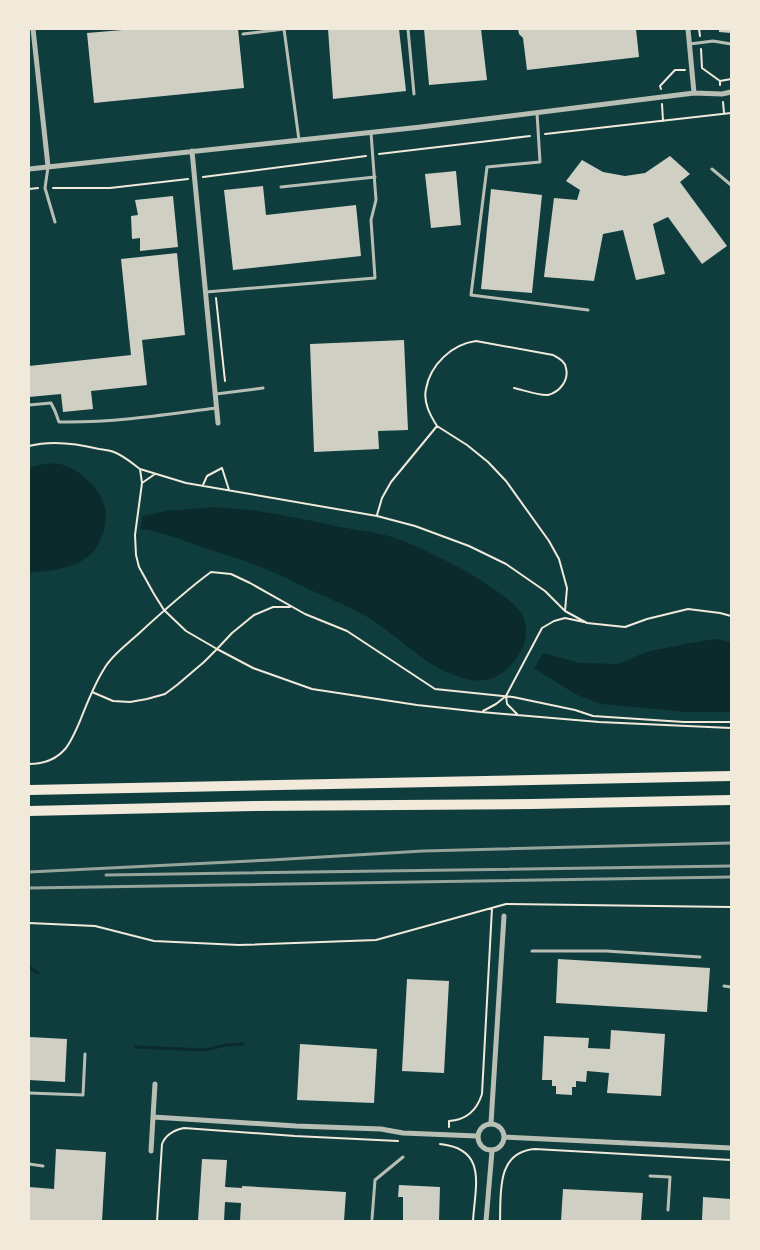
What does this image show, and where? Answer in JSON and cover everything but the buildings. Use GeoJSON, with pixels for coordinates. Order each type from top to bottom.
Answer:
{"type":"FeatureCollection","features":[{"type":"Feature","properties":{"kind":"highway"},"geometry":{"type":"LineString","coordinates":[[29,790],[731,776]]}},
{"type":"Feature","properties":{"kind":"highway"},"geometry":{"type":"LineString","coordinates":[[29,811],[731,800]]}},
{"type":"Feature","properties":{"kind":"street"},"geometry":{"type":"LineString","coordinates":[[33,29],[48,166]]}},
{"type":"Feature","properties":{"kind":"street"},"geometry":{"type":"LineString","coordinates":[[688,29],[694,93]]}},
{"type":"Feature","properties":{"kind":"street"},"geometry":{"type":"LineString","coordinates":[[29,169],[371,132],[694,93],[722,94],[731,92]]}},
{"type":"Feature","properties":{"kind":"street"},"geometry":{"type":"LineString","coordinates":[[192,151],[218,423]]}},
{"type":"Feature","properties":{"kind":"street"},"geometry":{"type":"LineString","coordinates":[[491,1123],[504,916]]}},
{"type":"Feature","properties":{"kind":"street"},"geometry":{"type":"LineString","coordinates":[[151,1151],[156,1084]]}},
{"type":"Feature","properties":{"kind":"street"},"geometry":{"type":"LineString","coordinates":[[153,1117],[477,1136]]}},
{"type":"Feature","properties":{"kind":"street"},"geometry":{"type":"LineString","coordinates":[[491,1123],[502,1129],[504,1137],[503,1143],[498,1148],[492,1150],[484,1149],[480,1146],[477,1136],[478,1131],[483,1126],[491,1123]]}},
{"type":"Feature","properties":{"kind":"street"},"geometry":{"type":"LineString","coordinates":[[504,1137],[731,1148]]}},
{"type":"Feature","properties":{"kind":"street"},"geometry":{"type":"LineString","coordinates":[[486,1221],[492,1150]]}},
{"type":"Feature","properties":{"kind":"lane"},"geometry":{"type":"LineString","coordinates":[[243,34],[284,29],[299,140]]}},
{"type":"Feature","properties":{"kind":"lane"},"geometry":{"type":"LineString","coordinates":[[408,29],[414,94]]}},
{"type":"Feature","properties":{"kind":"lane"},"geometry":{"type":"LineString","coordinates":[[690,44],[712,41],[731,44]]}},
{"type":"Feature","properties":{"kind":"lane"},"geometry":{"type":"LineString","coordinates":[[537,112],[540,162],[487,167],[470,294],[588,310]]}},
{"type":"Feature","properties":{"kind":"lane"},"geometry":{"type":"LineString","coordinates":[[205,292],[375,278],[371,220],[376,200],[371,132]]}},
{"type":"Feature","properties":{"kind":"lane"},"geometry":{"type":"LineString","coordinates":[[48,166],[45,188],[54,222]]}},
{"type":"Feature","properties":{"kind":"lane"},"geometry":{"type":"LineString","coordinates":[[712,169],[731,185]]}},
{"type":"Feature","properties":{"kind":"lane"},"geometry":{"type":"LineString","coordinates":[[281,187],[375,177]]}},
{"type":"Feature","properties":{"kind":"lane"},"geometry":{"type":"LineString","coordinates":[[215,394],[263,388]]}},
{"type":"Feature","properties":{"kind":"lane"},"geometry":{"type":"LineString","coordinates":[[29,405],[51,403],[59,422],[143,418],[216,408]]}},
{"type":"Feature","properties":{"kind":"lane"},"geometry":{"type":"LineString","coordinates":[[532,951],[606,951],[700,957]]}},
{"type":"Feature","properties":{"kind":"lane"},"geometry":{"type":"LineString","coordinates":[[724,986],[731,987]]}},
{"type":"Feature","properties":{"kind":"lane"},"geometry":{"type":"LineString","coordinates":[[29,1093],[83,1095],[86,1054]]}},
{"type":"Feature","properties":{"kind":"lane"},"geometry":{"type":"LineString","coordinates":[[372,1218],[375,1180],[403,1157]]}},
{"type":"Feature","properties":{"kind":"lane"},"geometry":{"type":"LineString","coordinates":[[29,1164],[43,1166]]}},
{"type":"Feature","properties":{"kind":"lane"},"geometry":{"type":"LineString","coordinates":[[650,1176],[670,1177],[668,1210]]}},
{"type":"Feature","properties":{"kind":"path"},"geometry":{"type":"LineString","coordinates":[[699,29],[702,68]]}},
{"type":"Feature","properties":{"kind":"path"},"geometry":{"type":"LineString","coordinates":[[663,121],[660,86],[675,70],[702,68],[720,82],[724,113]]}},
{"type":"Feature","properties":{"kind":"path"},"geometry":{"type":"LineString","coordinates":[[720,82],[731,80]]}},
{"type":"Feature","properties":{"kind":"path"},"geometry":{"type":"LineString","coordinates":[[215,291],[225,381]]}},
{"type":"Feature","properties":{"kind":"path"},"geometry":{"type":"LineString","coordinates":[[514,388],[546,395],[553,393],[564,384],[566,368],[561,360],[552,354],[476,341],[464,344],[442,358],[431,374],[425,390],[426,401],[436,426],[473,449],[488,462],[506,482],[549,541],[559,559],[567,588],[565,610]]}},
{"type":"Feature","properties":{"kind":"path"},"geometry":{"type":"LineString","coordinates":[[377,516],[382,498],[391,482],[436,426]]}},
{"type":"Feature","properties":{"kind":"path"},"geometry":{"type":"LineString","coordinates":[[29,446],[58,442],[87,446],[114,452],[140,469],[186,483],[377,516],[415,526],[469,546],[506,564],[545,591],[565,610],[587,623]]}},
{"type":"Feature","properties":{"kind":"path"},"geometry":{"type":"LineString","coordinates":[[202,486],[207,476],[222,468],[230,490]]}},
{"type":"Feature","properties":{"kind":"path"},"geometry":{"type":"LineString","coordinates":[[140,469],[142,483],[134,535],[136,555],[139,567],[154,594],[164,610],[186,630],[253,668],[312,689],[417,705],[599,722],[731,728]]}},
{"type":"Feature","properties":{"kind":"path"},"geometry":{"type":"LineString","coordinates":[[142,483],[156,474]]}},
{"type":"Feature","properties":{"kind":"path"},"geometry":{"type":"LineString","coordinates":[[29,764],[39,764],[48,761],[66,749],[105,666],[164,610],[211,572],[231,574],[305,614],[347,631],[435,689],[506,696],[574,710],[593,716],[684,722],[731,722]]}},
{"type":"Feature","properties":{"kind":"path"},"geometry":{"type":"LineString","coordinates":[[92,692],[113,701],[130,702],[165,694],[254,615],[272,607],[293,607]]}},
{"type":"Feature","properties":{"kind":"path"},"geometry":{"type":"LineString","coordinates":[[481,712],[506,696],[542,628],[554,621],[565,618],[587,623],[625,627],[647,618],[688,609],[731,616]]}},
{"type":"Feature","properties":{"kind":"path"},"geometry":{"type":"LineString","coordinates":[[506,696],[507,704],[518,714]]}},
{"type":"Feature","properties":{"kind":"path"},"geometry":{"type":"LineString","coordinates":[[29,923],[95,926],[154,941],[239,944],[376,940],[506,904],[731,907]]}},
{"type":"Feature","properties":{"kind":"path"},"geometry":{"type":"LineString","coordinates":[[449,1135],[449,1121],[459,1120],[472,1112],[480,1101],[482,1094],[492,908]]}},
{"type":"Feature","properties":{"kind":"path"},"geometry":{"type":"LineString","coordinates":[[157,1221],[162,1144],[170,1133],[179,1129],[403,1142]]}},
{"type":"Feature","properties":{"kind":"path"},"geometry":{"type":"LineString","coordinates":[[438,1144],[457,1147],[469,1156],[474,1164],[476,1179],[473,1221]]}},
{"type":"Feature","properties":{"kind":"path"},"geometry":{"type":"LineString","coordinates":[[500,1221],[503,1174],[508,1163],[514,1157],[528,1150],[731,1160]]}},
{"type":"Feature","properties":{"kind":"water"},"geometry":{"type":"Polygon","coordinates":[[[44,464],[68,466],[90,482],[104,504],[106,512],[105,524],[97,546],[84,559],[62,568],[29,573],[29,468],[44,464]]]}},
{"type":"Feature","properties":{"kind":"water"},"geometry":{"type":"Polygon","coordinates":[[[213,507],[277,514],[379,534],[406,542],[444,559],[503,595],[516,607],[524,618],[526,627],[526,636],[522,649],[504,672],[491,679],[476,680],[453,675],[415,653],[369,618],[285,578],[248,562],[171,536],[140,529],[143,516],[167,511],[213,507]]]}},
{"type":"Feature","properties":{"kind":"water"},"geometry":{"type":"Polygon","coordinates":[[[715,639],[731,642],[731,712],[686,712],[601,704],[575,694],[534,668],[543,653],[580,663],[618,664],[646,652],[715,639]]]}},
{"type":"Feature","properties":{"kind":"waterway"},"geometry":{"type":"LineString","coordinates":[[29,967],[38,973]]}},
{"type":"Feature","properties":{"kind":"waterway"},"geometry":{"type":"LineString","coordinates":[[136,1047],[205,1050],[226,1045],[243,1044]]}},
{"type":"Feature","properties":{"kind":"railway"},"geometry":{"type":"LineString","coordinates":[[29,872],[423,851],[731,843]]}},
{"type":"Feature","properties":{"kind":"railway"},"geometry":{"type":"LineString","coordinates":[[106,875],[731,866]]}},
{"type":"Feature","properties":{"kind":"railway"},"geometry":{"type":"LineString","coordinates":[[29,888],[731,877]]}}]}
